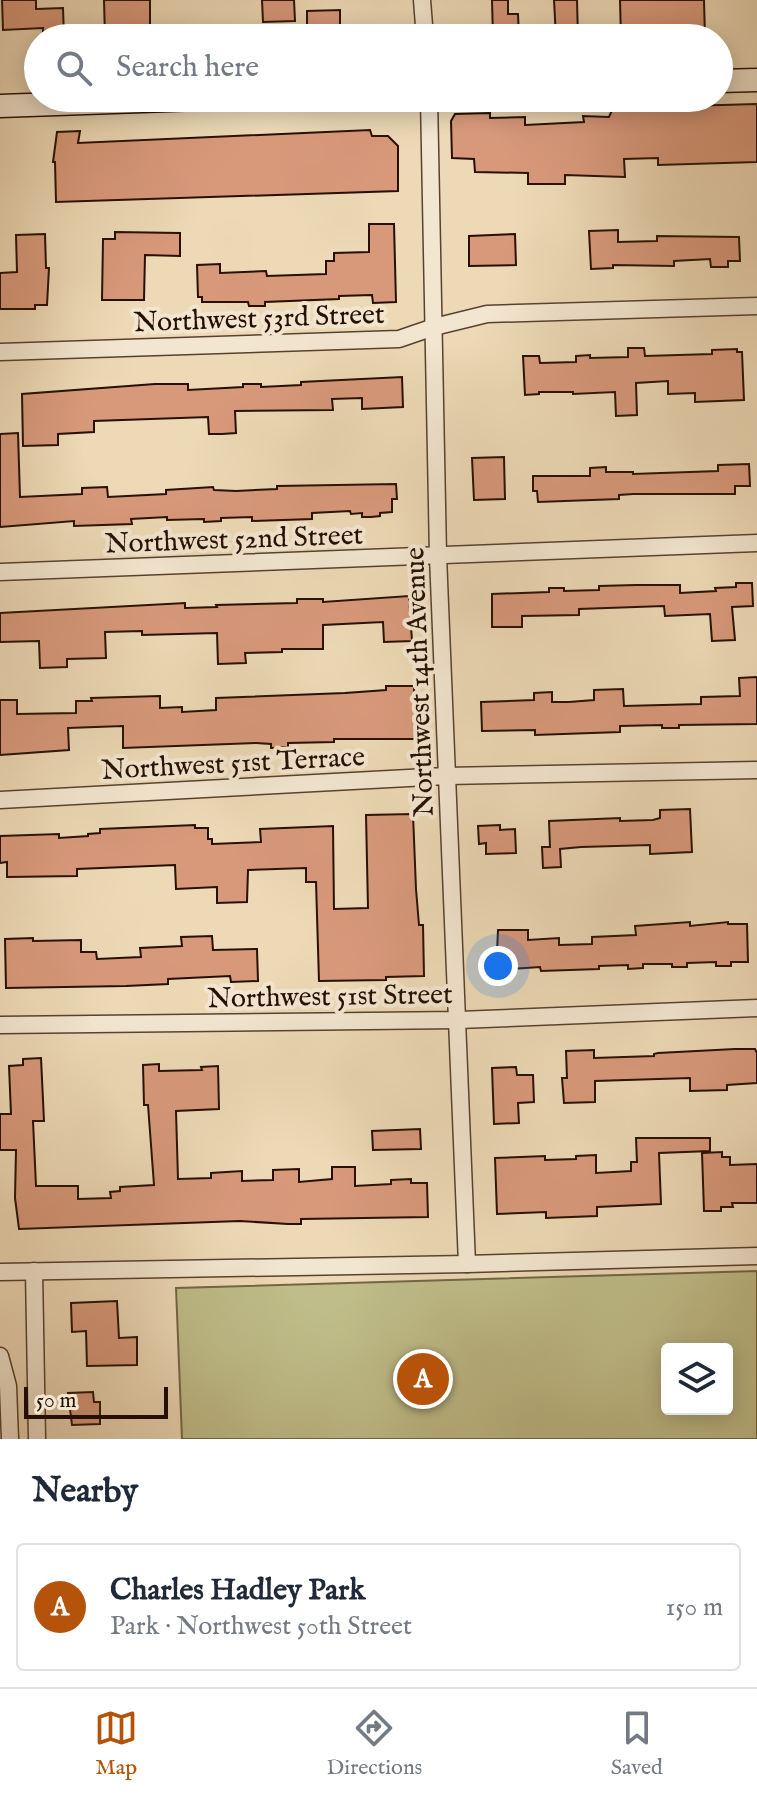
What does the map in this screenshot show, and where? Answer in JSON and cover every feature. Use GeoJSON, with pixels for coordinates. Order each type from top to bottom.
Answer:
{"type":"FeatureCollection","features":[{"type":"Feature","properties":{"kind":"main road"},"geometry":{"type":"LineString","coordinates":[[733,81],[757,80]]}},
{"type":"Feature","properties":{"kind":"main road"},"geometry":{"type":"LineString","coordinates":[[0,106],[24,105]]}},
{"type":"Feature","properties":{"kind":"street"},"geometry":{"type":"LineString","coordinates":[[422,0],[424,24]]}},
{"type":"Feature","properties":{"kind":"street","name":"Northwest 14th Avenue"},"geometry":{"type":"LineString","coordinates":[[429,112],[438,556],[467,1264]]}},
{"type":"Feature","properties":{"kind":"street","name":"Northwest 53rd Street"},"geometry":{"type":"LineString","coordinates":[[0,352],[399,339],[487,314],[757,306]]}},
{"type":"Feature","properties":{"kind":"street","name":"Northwest 52nd Street"},"geometry":{"type":"LineString","coordinates":[[0,572],[757,543]]}},
{"type":"Feature","properties":{"kind":"street","name":"Northwest 51st Terrace"},"geometry":{"type":"LineString","coordinates":[[0,800],[446,776],[757,770]]}},
{"type":"Feature","properties":{"kind":"street","name":"Northwest 51st Street"},"geometry":{"type":"LineString","coordinates":[[0,1025],[459,1020],[757,1008]]}},
{"type":"Feature","properties":{"kind":"street"},"geometry":{"type":"LineString","coordinates":[[0,1272],[757,1256]]}},
{"type":"Feature","properties":{"kind":"street"},"geometry":{"type":"LineString","coordinates":[[34,1271],[37,1439]]}},
{"type":"Feature","properties":{"kind":"street"},"geometry":{"type":"LineString","coordinates":[[0,1356],[8,1391],[10,1439]]}},
{"type":"Feature","properties":{"kind":"street"},"geometry":{"type":"LineString","coordinates":[[8,1391],[36,1391]]}},
{"type":"Feature","properties":{"kind":"shaded area"},"geometry":{"type":"Polygon","coordinates":[[[757,1271],[757,1439],[182,1439],[176,1288],[757,1271]]]}},
{"type":"Feature","properties":{"kind":"building"},"geometry":{"type":"Polygon","coordinates":[[[2,0],[36,0],[36,9],[63,8],[64,24],[24,24],[24,29],[3,30],[2,0]]]}},
{"type":"Feature","properties":{"kind":"building"},"geometry":{"type":"Polygon","coordinates":[[[104,0],[150,0],[150,24],[105,24],[104,0]]]}},
{"type":"Feature","properties":{"kind":"building"},"geometry":{"type":"Polygon","coordinates":[[[262,0],[294,0],[295,21],[263,22],[262,0]]]}},
{"type":"Feature","properties":{"kind":"building"},"geometry":{"type":"Polygon","coordinates":[[[492,0],[508,0],[508,14],[518,14],[518,24],[493,24],[492,0]]]}},
{"type":"Feature","properties":{"kind":"building"},"geometry":{"type":"Polygon","coordinates":[[[554,0],[577,0],[578,24],[555,24],[554,0]]]}},
{"type":"Feature","properties":{"kind":"building"},"geometry":{"type":"Polygon","coordinates":[[[620,0],[704,0],[705,24],[621,24],[620,0]]]}},
{"type":"Feature","properties":{"kind":"building"},"geometry":{"type":"Polygon","coordinates":[[[340,10],[340,24],[307,24],[307,11],[340,10]]]}},
{"type":"Feature","properties":{"kind":"building"},"geometry":{"type":"Polygon","coordinates":[[[757,104],[757,162],[658,165],[658,158],[624,159],[625,177],[565,175],[565,184],[528,184],[528,173],[475,172],[474,159],[452,158],[451,121],[455,114],[490,113],[490,118],[525,117],[525,125],[584,122],[583,116],[609,117],[611,112],[733,112],[733,105],[757,104]]]}},
{"type":"Feature","properties":{"kind":"building"},"geometry":{"type":"Polygon","coordinates":[[[370,130],[372,136],[388,136],[398,146],[398,191],[56,202],[53,162],[57,132],[80,131],[78,143],[370,130]]]}},
{"type":"Feature","properties":{"kind":"building"},"geometry":{"type":"Polygon","coordinates":[[[369,224],[394,224],[396,302],[373,303],[372,295],[265,302],[265,306],[249,306],[248,302],[202,302],[202,297],[198,297],[197,265],[220,264],[220,273],[266,271],[267,276],[326,274],[326,261],[334,261],[334,253],[369,252],[369,224]]]}},
{"type":"Feature","properties":{"kind":"building"},"geometry":{"type":"Polygon","coordinates":[[[618,230],[618,242],[657,241],[657,236],[739,237],[740,261],[728,261],[728,267],[711,267],[710,259],[674,261],[674,266],[613,265],[613,268],[591,269],[589,231],[618,230]]]}},
{"type":"Feature","properties":{"kind":"building"},"geometry":{"type":"Polygon","coordinates":[[[115,232],[180,233],[180,256],[145,255],[144,300],[102,300],[103,239],[115,239],[115,232]]]}},
{"type":"Feature","properties":{"kind":"building"},"geometry":{"type":"Polygon","coordinates":[[[45,234],[46,268],[49,268],[47,305],[35,305],[35,309],[0,309],[0,273],[17,272],[16,235],[45,234]]]}},
{"type":"Feature","properties":{"kind":"building"},"geometry":{"type":"Polygon","coordinates":[[[515,234],[516,265],[469,266],[469,236],[515,234]]]}},
{"type":"Feature","properties":{"kind":"building"},"geometry":{"type":"Polygon","coordinates":[[[628,348],[644,348],[645,356],[712,354],[712,350],[737,349],[737,352],[742,352],[744,400],[695,402],[695,393],[668,394],[668,381],[636,383],[637,415],[616,416],[615,392],[539,392],[525,395],[523,356],[539,356],[540,363],[576,362],[576,356],[628,357],[628,348]]]}},
{"type":"Feature","properties":{"kind":"building"},"geometry":{"type":"Polygon","coordinates":[[[402,377],[403,407],[362,409],[362,398],[332,399],[333,410],[235,411],[236,433],[222,434],[209,434],[208,417],[94,421],[94,432],[58,434],[58,445],[23,446],[22,394],[155,384],[188,384],[188,390],[243,387],[243,384],[261,384],[261,387],[402,377]]]}},
{"type":"Feature","properties":{"kind":"building"},"geometry":{"type":"Polygon","coordinates":[[[18,433],[20,497],[82,494],[82,488],[107,487],[108,497],[166,494],[166,490],[213,487],[214,490],[236,491],[277,489],[277,486],[396,484],[397,499],[392,499],[392,512],[371,517],[362,517],[362,513],[351,514],[350,511],[312,513],[312,519],[252,521],[252,517],[204,522],[204,519],[167,520],[167,517],[131,519],[132,524],[74,526],[74,521],[0,527],[0,434],[18,433]]]}},
{"type":"Feature","properties":{"kind":"building"},"geometry":{"type":"Polygon","coordinates":[[[504,457],[505,499],[474,500],[472,458],[504,457]]]}},
{"type":"Feature","properties":{"kind":"building"},"geometry":{"type":"Polygon","coordinates":[[[749,464],[750,486],[735,486],[735,494],[633,494],[619,495],[619,499],[538,502],[537,491],[533,491],[533,476],[590,476],[590,468],[606,467],[606,472],[633,474],[718,471],[718,465],[749,464]]]}},
{"type":"Feature","properties":{"kind":"building"},"geometry":{"type":"Polygon","coordinates":[[[736,583],[752,583],[753,606],[732,607],[735,640],[712,641],[710,614],[665,616],[664,606],[579,609],[579,615],[522,616],[522,627],[492,627],[492,594],[549,592],[549,588],[599,590],[599,586],[636,585],[680,585],[680,593],[716,591],[715,588],[736,587],[736,583]]]}},
{"type":"Feature","properties":{"kind":"building"},"geometry":{"type":"Polygon","coordinates":[[[409,596],[412,641],[384,642],[383,622],[323,625],[323,649],[245,653],[246,663],[218,664],[217,633],[142,635],[142,631],[105,632],[106,658],[67,659],[67,667],[40,668],[39,641],[0,642],[0,613],[185,603],[185,608],[217,607],[297,603],[297,599],[323,599],[323,602],[409,596]]]}},
{"type":"Feature","properties":{"kind":"building"},"geometry":{"type":"Polygon","coordinates":[[[757,677],[757,724],[679,725],[679,728],[662,728],[662,725],[620,726],[620,732],[535,735],[535,730],[482,731],[481,702],[534,700],[534,693],[552,692],[552,702],[594,700],[594,690],[623,689],[624,706],[701,704],[701,697],[740,696],[739,678],[757,677]]]}},
{"type":"Feature","properties":{"kind":"building"},"geometry":{"type":"Polygon","coordinates":[[[386,686],[414,686],[415,739],[334,739],[334,742],[288,743],[288,747],[271,748],[271,744],[256,743],[123,748],[123,726],[68,728],[69,750],[0,755],[0,700],[17,700],[17,714],[76,713],[76,701],[160,696],[160,708],[182,707],[182,712],[216,710],[216,698],[345,693],[386,690],[386,686]]]}},
{"type":"Feature","properties":{"kind":"building"},"geometry":{"type":"Polygon","coordinates":[[[690,809],[692,852],[650,854],[650,845],[560,849],[561,867],[543,868],[542,847],[550,847],[549,821],[653,820],[660,818],[660,810],[690,809]]]}},
{"type":"Feature","properties":{"kind":"building"},"geometry":{"type":"Polygon","coordinates":[[[413,814],[419,925],[423,925],[424,976],[319,981],[316,882],[306,882],[306,868],[248,870],[247,902],[217,903],[217,887],[176,889],[175,865],[77,869],[77,876],[7,877],[7,862],[0,863],[0,836],[59,834],[59,838],[88,836],[100,833],[100,829],[195,825],[195,828],[208,828],[208,839],[212,839],[212,844],[261,842],[260,829],[333,826],[334,909],[368,908],[366,815],[413,814]]]}},
{"type":"Feature","properties":{"kind":"building"},"geometry":{"type":"Polygon","coordinates":[[[500,825],[500,830],[515,829],[516,853],[486,854],[486,843],[479,844],[478,826],[500,825]]]}},
{"type":"Feature","properties":{"kind":"building"},"geometry":{"type":"Polygon","coordinates":[[[690,922],[690,926],[728,922],[747,924],[748,962],[731,962],[731,966],[716,966],[716,962],[687,963],[687,967],[643,964],[643,968],[628,969],[628,965],[541,971],[540,967],[496,973],[498,930],[528,930],[528,940],[559,938],[559,945],[592,944],[592,937],[636,935],[635,926],[690,922]]]}},
{"type":"Feature","properties":{"kind":"building"},"geometry":{"type":"Polygon","coordinates":[[[212,936],[213,950],[257,949],[258,981],[231,982],[230,976],[168,979],[168,984],[6,988],[5,939],[81,940],[81,952],[96,952],[97,959],[141,957],[140,948],[182,946],[181,937],[212,936]]]}},
{"type":"Feature","properties":{"kind":"building"},"geometry":{"type":"Polygon","coordinates":[[[755,1049],[757,1083],[727,1085],[727,1090],[690,1091],[690,1078],[595,1081],[595,1102],[564,1103],[562,1078],[567,1078],[566,1051],[594,1050],[594,1058],[755,1049]]]}},
{"type":"Feature","properties":{"kind":"building"},"geometry":{"type":"Polygon","coordinates":[[[41,1058],[44,1121],[33,1121],[36,1186],[78,1186],[78,1199],[111,1198],[110,1192],[120,1191],[120,1187],[154,1185],[148,1105],[144,1105],[143,1065],[159,1064],[159,1071],[202,1070],[201,1067],[218,1066],[219,1109],[176,1111],[178,1179],[211,1178],[211,1173],[242,1171],[242,1181],[273,1180],[273,1170],[299,1169],[299,1182],[332,1179],[332,1167],[355,1167],[355,1186],[391,1184],[391,1180],[411,1179],[411,1183],[427,1183],[428,1217],[301,1219],[301,1224],[240,1221],[19,1229],[15,1198],[16,1150],[0,1150],[0,1114],[11,1114],[9,1066],[23,1065],[23,1059],[41,1058]]]}},
{"type":"Feature","properties":{"kind":"building"},"geometry":{"type":"Polygon","coordinates":[[[516,1067],[517,1075],[533,1075],[534,1102],[518,1103],[519,1123],[494,1124],[492,1068],[516,1067]]]}},
{"type":"Feature","properties":{"kind":"building"},"geometry":{"type":"Polygon","coordinates":[[[420,1129],[421,1149],[373,1150],[372,1131],[420,1129]]]}},
{"type":"Feature","properties":{"kind":"building"},"geometry":{"type":"Polygon","coordinates":[[[636,1138],[710,1138],[710,1151],[659,1153],[661,1204],[597,1207],[597,1216],[546,1218],[546,1212],[497,1214],[495,1158],[545,1156],[545,1160],[596,1155],[596,1173],[631,1171],[631,1162],[637,1162],[636,1138]]]}},
{"type":"Feature","properties":{"kind":"building"},"geometry":{"type":"Polygon","coordinates":[[[722,1152],[722,1157],[730,1157],[730,1165],[757,1164],[757,1203],[732,1203],[733,1207],[721,1207],[721,1211],[704,1211],[702,1153],[722,1152]]]}},
{"type":"Feature","properties":{"kind":"building"},"geometry":{"type":"Polygon","coordinates":[[[117,1301],[119,1338],[137,1337],[137,1365],[87,1366],[86,1331],[72,1332],[71,1303],[117,1301]]]}},
{"type":"Feature","properties":{"kind":"building"},"geometry":{"type":"Polygon","coordinates":[[[93,1392],[94,1402],[100,1402],[100,1424],[72,1425],[68,1393],[93,1392]]]}},
{"type":"Feature","properties":{"kind":"place","name":"Charles Hadley Park"},"geometry":{"type":"Point","coordinates":[423,1379]}}]}
